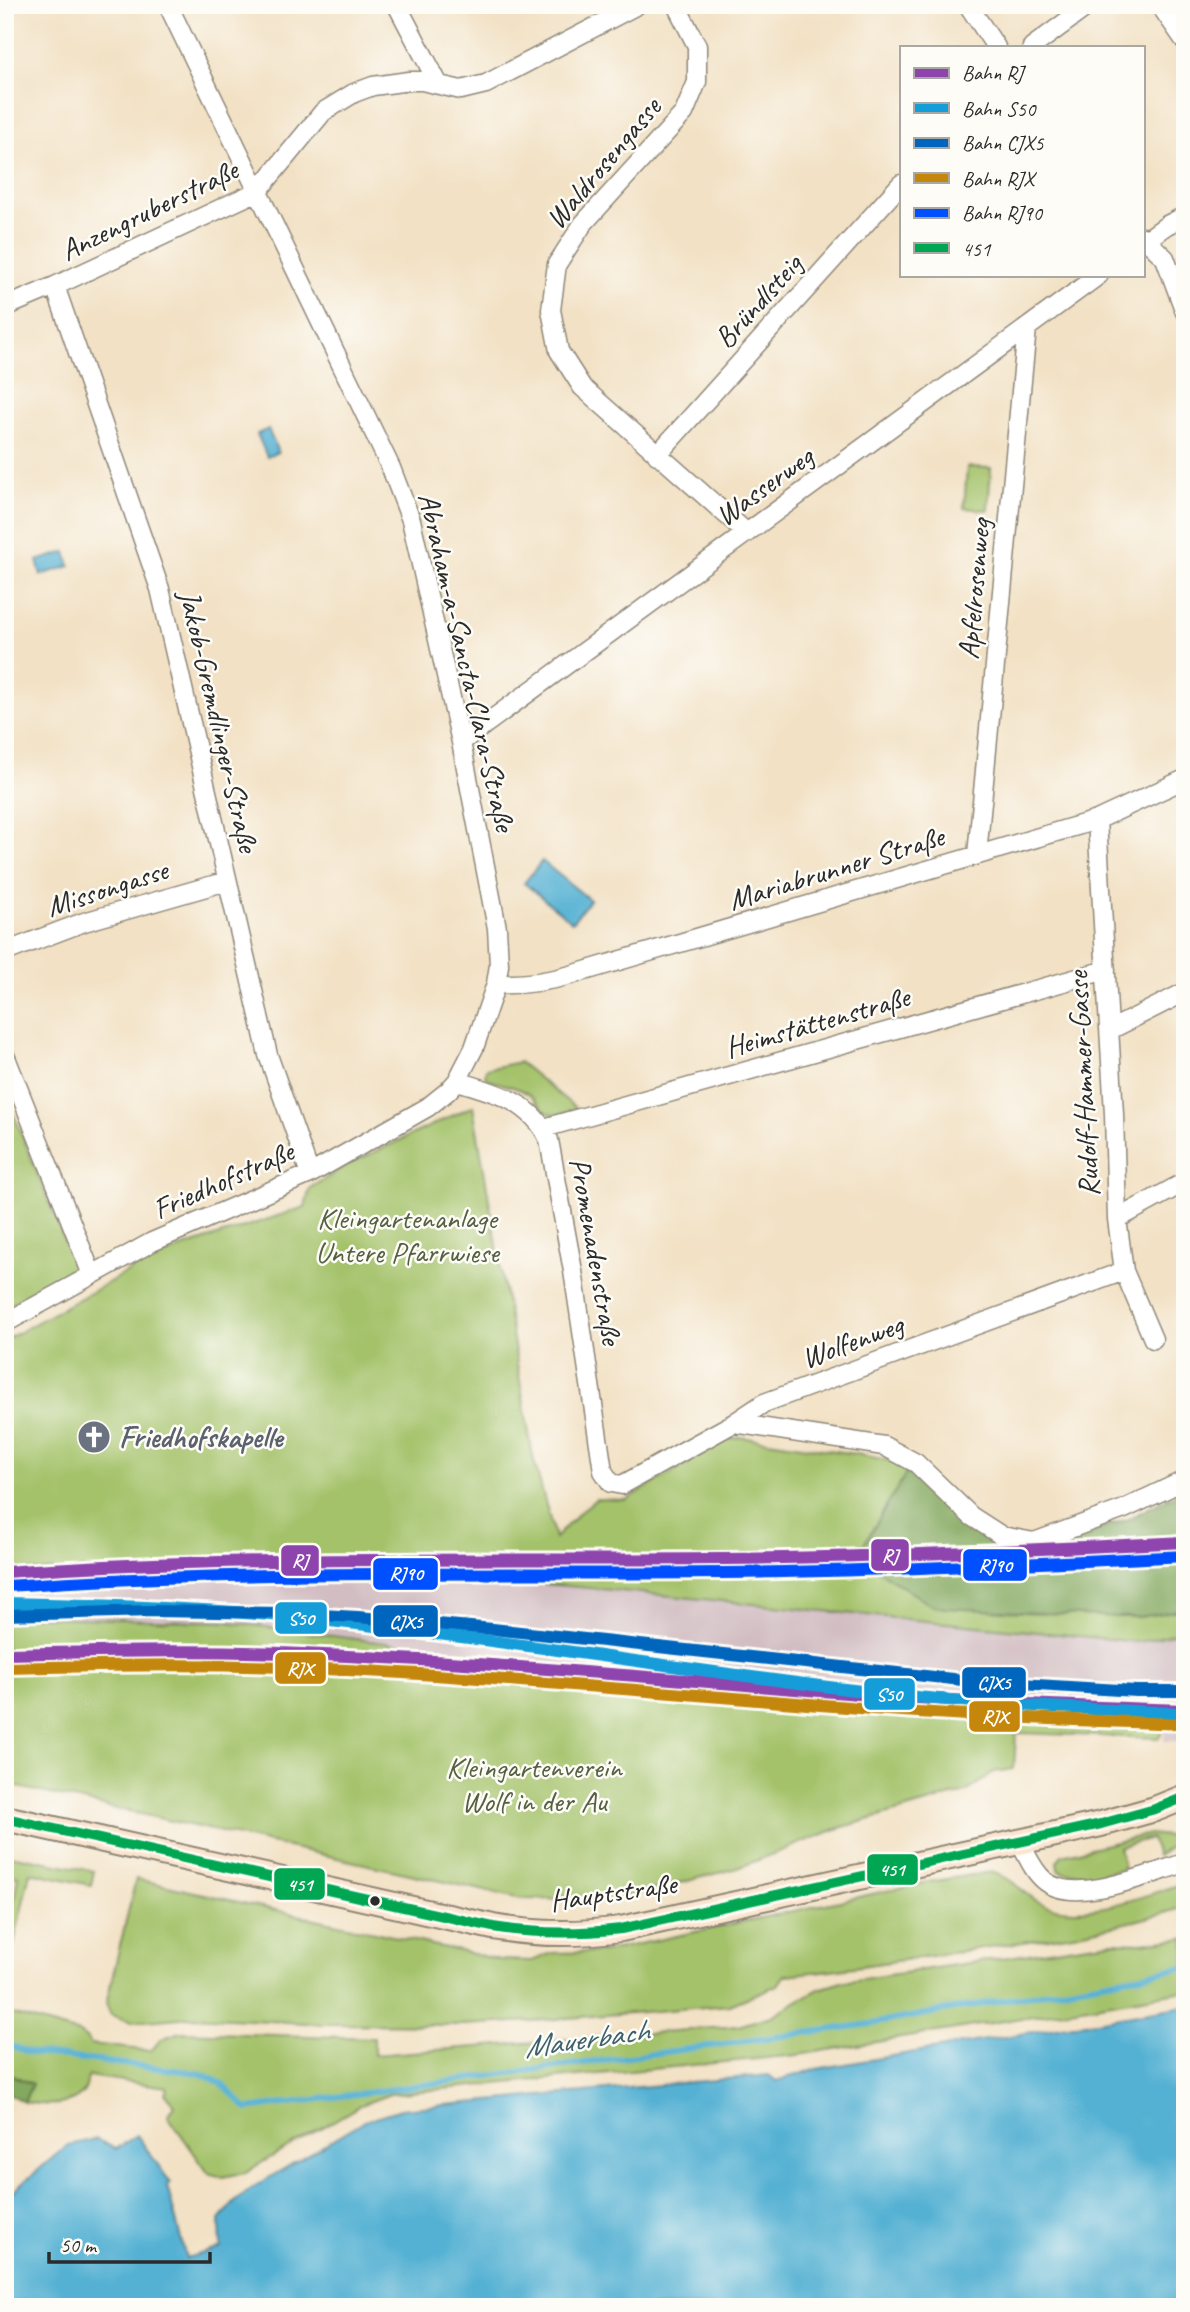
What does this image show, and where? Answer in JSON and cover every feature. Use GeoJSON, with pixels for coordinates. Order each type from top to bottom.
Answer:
{"type":"FeatureCollection","features":[{"type":"Feature","properties":{"kind":"main road","name":"Hauptstraße"},"geometry":{"type":"LineString","coordinates":[[5,1818],[493,1927],[552,1935],[574,1935],[621,1929],[1020,1843],[1131,1817],[1185,1797]]}},
{"type":"Feature","properties":{"kind":"street","name":"Abraham-a-Sancta-Clara-Straße"},"geometry":{"type":"LineString","coordinates":[[168,5],[391,468],[411,520],[461,742],[497,928],[499,965],[496,984],[464,1083]]}},
{"type":"Feature","properties":{"kind":"street"},"geometry":{"type":"LineString","coordinates":[[397,5],[439,85]]}},
{"type":"Feature","properties":{"kind":"street","name":"Anzengruberstraße"},"geometry":{"type":"LineString","coordinates":[[5,307],[258,191],[323,112],[354,93],[391,82],[422,81],[461,90],[486,84],[637,5]]}},
{"type":"Feature","properties":{"kind":"street","name":"Waldrosengasse"},"geometry":{"type":"LineString","coordinates":[[677,5],[697,46],[697,82],[684,113],[583,223],[557,264],[551,310],[559,351],[582,387],[747,533]]}},
{"type":"Feature","properties":{"kind":"street"},"geometry":{"type":"LineString","coordinates":[[968,5],[995,46]]}},
{"type":"Feature","properties":{"kind":"street"},"geometry":{"type":"LineString","coordinates":[[1033,46],[1090,5]]}},
{"type":"Feature","properties":{"kind":"street"},"geometry":{"type":"LineString","coordinates":[[1172,13],[1185,41]]}},
{"type":"Feature","properties":{"kind":"street","name":"Bründlsteig"},"geometry":{"type":"LineString","coordinates":[[657,455],[900,185]]}},
{"type":"Feature","properties":{"kind":"street"},"geometry":{"type":"LineString","coordinates":[[1185,216],[1144,240],[1165,258],[1185,312]]}},
{"type":"Feature","properties":{"kind":"street","name":"Wasserweg"},"geometry":{"type":"LineString","coordinates":[[461,742],[1098,276]]}},
{"type":"Feature","properties":{"kind":"street","name":"Jakob-Gremdlinger-Straße"},"geometry":{"type":"LineString","coordinates":[[55,286],[160,589],[268,1055],[310,1174]]}},
{"type":"Feature","properties":{"kind":"street","name":"Apfelrosenweg"},"geometry":{"type":"LineString","coordinates":[[976,855],[1027,328]]}},
{"type":"Feature","properties":{"kind":"street","name":"Mariabrunner Straße"},"geometry":{"type":"LineString","coordinates":[[496,984],[521,985],[559,978],[1097,820],[1185,779]]}},
{"type":"Feature","properties":{"kind":"street","name":"Rudolf-Hammer-Gasse"},"geometry":{"type":"LineString","coordinates":[[1097,820],[1110,1030],[1117,1219],[1124,1270],[1153,1339]]}},
{"type":"Feature","properties":{"kind":"street","name":"Missongasse"},"geometry":{"type":"LineString","coordinates":[[5,952],[84,922],[227,881]]}},
{"type":"Feature","properties":{"kind":"street","name":"Heimstättenstraße"},"geometry":{"type":"LineString","coordinates":[[544,1128],[1105,970]]}},
{"type":"Feature","properties":{"kind":"street"},"geometry":{"type":"LineString","coordinates":[[1110,1030],[1185,992]]}},
{"type":"Feature","properties":{"kind":"street"},"geometry":{"type":"LineString","coordinates":[[5,1055],[92,1275]]}},
{"type":"Feature","properties":{"kind":"street","name":"Friedhofstraße"},"geometry":{"type":"LineString","coordinates":[[5,1323],[152,1242],[310,1174],[428,1107],[448,1091],[464,1083]]}},
{"type":"Feature","properties":{"kind":"street","name":"Promenadenstraße"},"geometry":{"type":"LineString","coordinates":[[464,1083],[494,1092],[520,1104],[544,1128],[549,1140],[573,1271],[603,1471],[611,1483]]}},
{"type":"Feature","properties":{"kind":"street"},"geometry":{"type":"LineString","coordinates":[[1117,1219],[1185,1182]]}},
{"type":"Feature","properties":{"kind":"street","name":"Wolfenweg"},"geometry":{"type":"LineString","coordinates":[[611,1483],[622,1485],[734,1423],[764,1403],[1124,1270]]}},
{"type":"Feature","properties":{"kind":"street"},"geometry":{"type":"LineString","coordinates":[[734,1423],[884,1446],[916,1463],[971,1516],[1002,1536],[1034,1542],[1124,1509],[1185,1480]]}},
{"type":"Feature","properties":{"kind":"street"},"geometry":{"type":"LineString","coordinates":[[1020,1843],[1041,1878],[1056,1887],[1069,1890],[1099,1889],[1185,1863]]}},
{"type":"Feature","properties":{"kind":"shaded area"},"geometry":{"type":"Polygon","coordinates":[[[125,1569],[448,1576],[1139,1642],[1185,1631],[1185,1741],[1164,1741],[1164,1728],[1077,1727],[882,1710],[229,1622],[5,1616],[5,1571],[125,1569]]]}},
{"type":"Feature","properties":{"kind":"green space"},"geometry":{"type":"Polygon","coordinates":[[[967,467],[991,468],[988,510],[964,508],[967,467]]]}},
{"type":"Feature","properties":{"kind":"green space"},"geometry":{"type":"Polygon","coordinates":[[[519,1062],[577,1109],[550,1114],[523,1091],[485,1077],[486,1069],[519,1062]]]}},
{"type":"Feature","properties":{"kind":"green space"},"geometry":{"type":"Polygon","coordinates":[[[5,1092],[75,1268],[5,1307],[5,1092]]]}},
{"type":"Feature","properties":{"kind":"green space","name":"Kleingartenanlage Untere Pfarrwiese"},"geometry":{"type":"Polygon","coordinates":[[[473,1106],[533,1457],[555,1538],[596,1499],[626,1500],[726,1440],[741,1437],[892,1461],[908,1470],[857,1556],[1116,1617],[1139,1617],[1185,1609],[1185,1631],[1139,1642],[448,1576],[125,1569],[5,1571],[5,1340],[142,1264],[178,1249],[305,1207],[310,1188],[349,1164],[473,1106]]]}},
{"type":"Feature","properties":{"kind":"green space"},"geometry":{"type":"Polygon","coordinates":[[[908,1470],[970,1530],[996,1546],[1034,1554],[1130,1518],[1185,1489],[1185,1609],[1139,1617],[1116,1617],[944,1608],[929,1604],[857,1556],[908,1470]]]}},
{"type":"Feature","properties":{"kind":"green space","name":"Kleingartenverein Wolf in der Au"},"geometry":{"type":"Polygon","coordinates":[[[5,1616],[229,1622],[882,1710],[1023,1722],[1076,1718],[1077,1727],[1165,1728],[1158,1738],[1016,1733],[1014,1769],[994,1772],[966,1792],[836,1829],[738,1868],[614,1900],[522,1899],[5,1784],[5,1616]]]}},
{"type":"Feature","properties":{"kind":"green space"},"geometry":{"type":"Polygon","coordinates":[[[1185,1832],[1185,1843],[1171,1847],[1157,1856],[1151,1838],[1119,1847],[1124,1868],[1080,1878],[1080,1873],[1065,1873],[1058,1869],[1057,1862],[1062,1855],[1150,1834],[1167,1836],[1185,1832]]]}},
{"type":"Feature","properties":{"kind":"green space"},"geometry":{"type":"Polygon","coordinates":[[[5,1854],[94,1871],[91,1885],[30,1872],[13,1948],[6,1943],[18,1876],[5,1873],[5,1854]]]}},
{"type":"Feature","properties":{"kind":"green space"},"geometry":{"type":"Polygon","coordinates":[[[992,1872],[1011,1881],[1037,1901],[1054,1908],[1091,1909],[1185,1883],[1185,1907],[1054,1937],[880,1964],[785,1975],[778,1985],[730,2005],[465,2025],[324,2024],[193,2017],[132,2022],[111,2015],[106,2004],[136,1879],[500,1960],[532,1961],[552,1953],[602,1952],[928,1882],[992,1872]]]}},
{"type":"Feature","properties":{"kind":"green space"},"geometry":{"type":"Polygon","coordinates":[[[1185,1938],[1185,1991],[798,2055],[390,2094],[361,2105],[244,2173],[222,2177],[208,2173],[168,2116],[175,2105],[165,2094],[167,2087],[88,2076],[86,2087],[75,2099],[58,2104],[40,2104],[24,2102],[32,2084],[5,2072],[5,2012],[79,2033],[91,2044],[151,2051],[161,2039],[180,2032],[374,2038],[374,2055],[738,2026],[771,2016],[819,1989],[842,1982],[1111,1942],[1142,1943],[1185,1938]]]}},
{"type":"Feature","properties":{"kind":"green space"},"geometry":{"type":"Polygon","coordinates":[[[5,2072],[32,2084],[24,2102],[5,2092],[5,2072]]]}},
{"type":"Feature","properties":{"kind":"water"},"geometry":{"type":"Polygon","coordinates":[[[268,429],[278,452],[267,457],[257,434],[268,429]]]}},
{"type":"Feature","properties":{"kind":"water"},"geometry":{"type":"Polygon","coordinates":[[[66,552],[70,566],[41,575],[37,561],[66,552]]]}},
{"type":"Feature","properties":{"kind":"water"},"geometry":{"type":"Polygon","coordinates":[[[542,861],[590,900],[572,922],[524,883],[542,861]]]}},
{"type":"Feature","properties":{"kind":"water"},"geometry":{"type":"Polygon","coordinates":[[[1185,2006],[1185,2307],[5,2307],[5,2198],[68,2145],[96,2139],[116,2149],[137,2135],[170,2182],[167,2186],[186,2258],[221,2248],[220,2220],[235,2202],[255,2186],[364,2121],[401,2109],[769,2075],[776,2081],[816,2069],[1185,2006]]]}},
{"type":"Feature","properties":{"kind":"waterway","name":"Mauerbach"},"geometry":{"type":"LineString","coordinates":[[5,2044],[32,2053],[199,2073],[221,2083],[247,2109],[871,2024],[1185,1967]]}},
{"type":"Feature","properties":{"kind":"rail line","name":"RJ"},"geometry":{"type":"LineString","coordinates":[[5,1572],[274,1561],[838,1557],[1185,1542]]}},
{"type":"Feature","properties":{"kind":"rail line","name":"RJ90"},"geometry":{"type":"LineString","coordinates":[[6,1586],[275,1575],[838,1571],[1185,1556]]}},
{"type":"Feature","properties":{"kind":"rail line","name":"S50"},"geometry":{"type":"LineString","coordinates":[[5,1603],[154,1608],[303,1618],[925,1698],[1185,1713]]}},
{"type":"Feature","properties":{"kind":"rail line","name":"CJX5"},"geometry":{"type":"LineString","coordinates":[[5,1615],[152,1611],[358,1617],[971,1681],[1136,1691],[1185,1691]]}},
{"type":"Feature","properties":{"kind":"rail line","name":"RJ"},"geometry":{"type":"LineString","coordinates":[[5,1654],[265,1652],[522,1667],[925,1698],[1185,1710]]}},
{"type":"Feature","properties":{"kind":"rail line","name":"RJX"},"geometry":{"type":"LineString","coordinates":[[5,1668],[265,1666],[522,1681],[925,1712],[1185,1724]]}},
{"type":"Feature","properties":{"kind":"transit line","name":"451"},"geometry":{"type":"LineString","coordinates":[[5,1818],[493,1927],[573,1932],[621,1929],[1101,1824],[1155,1809],[1185,1797]]}},
{"type":"Feature","properties":{"kind":"place","name":"Friedhofskapelle"},"geometry":{"type":"Point","coordinates":[94,1437]}}]}
